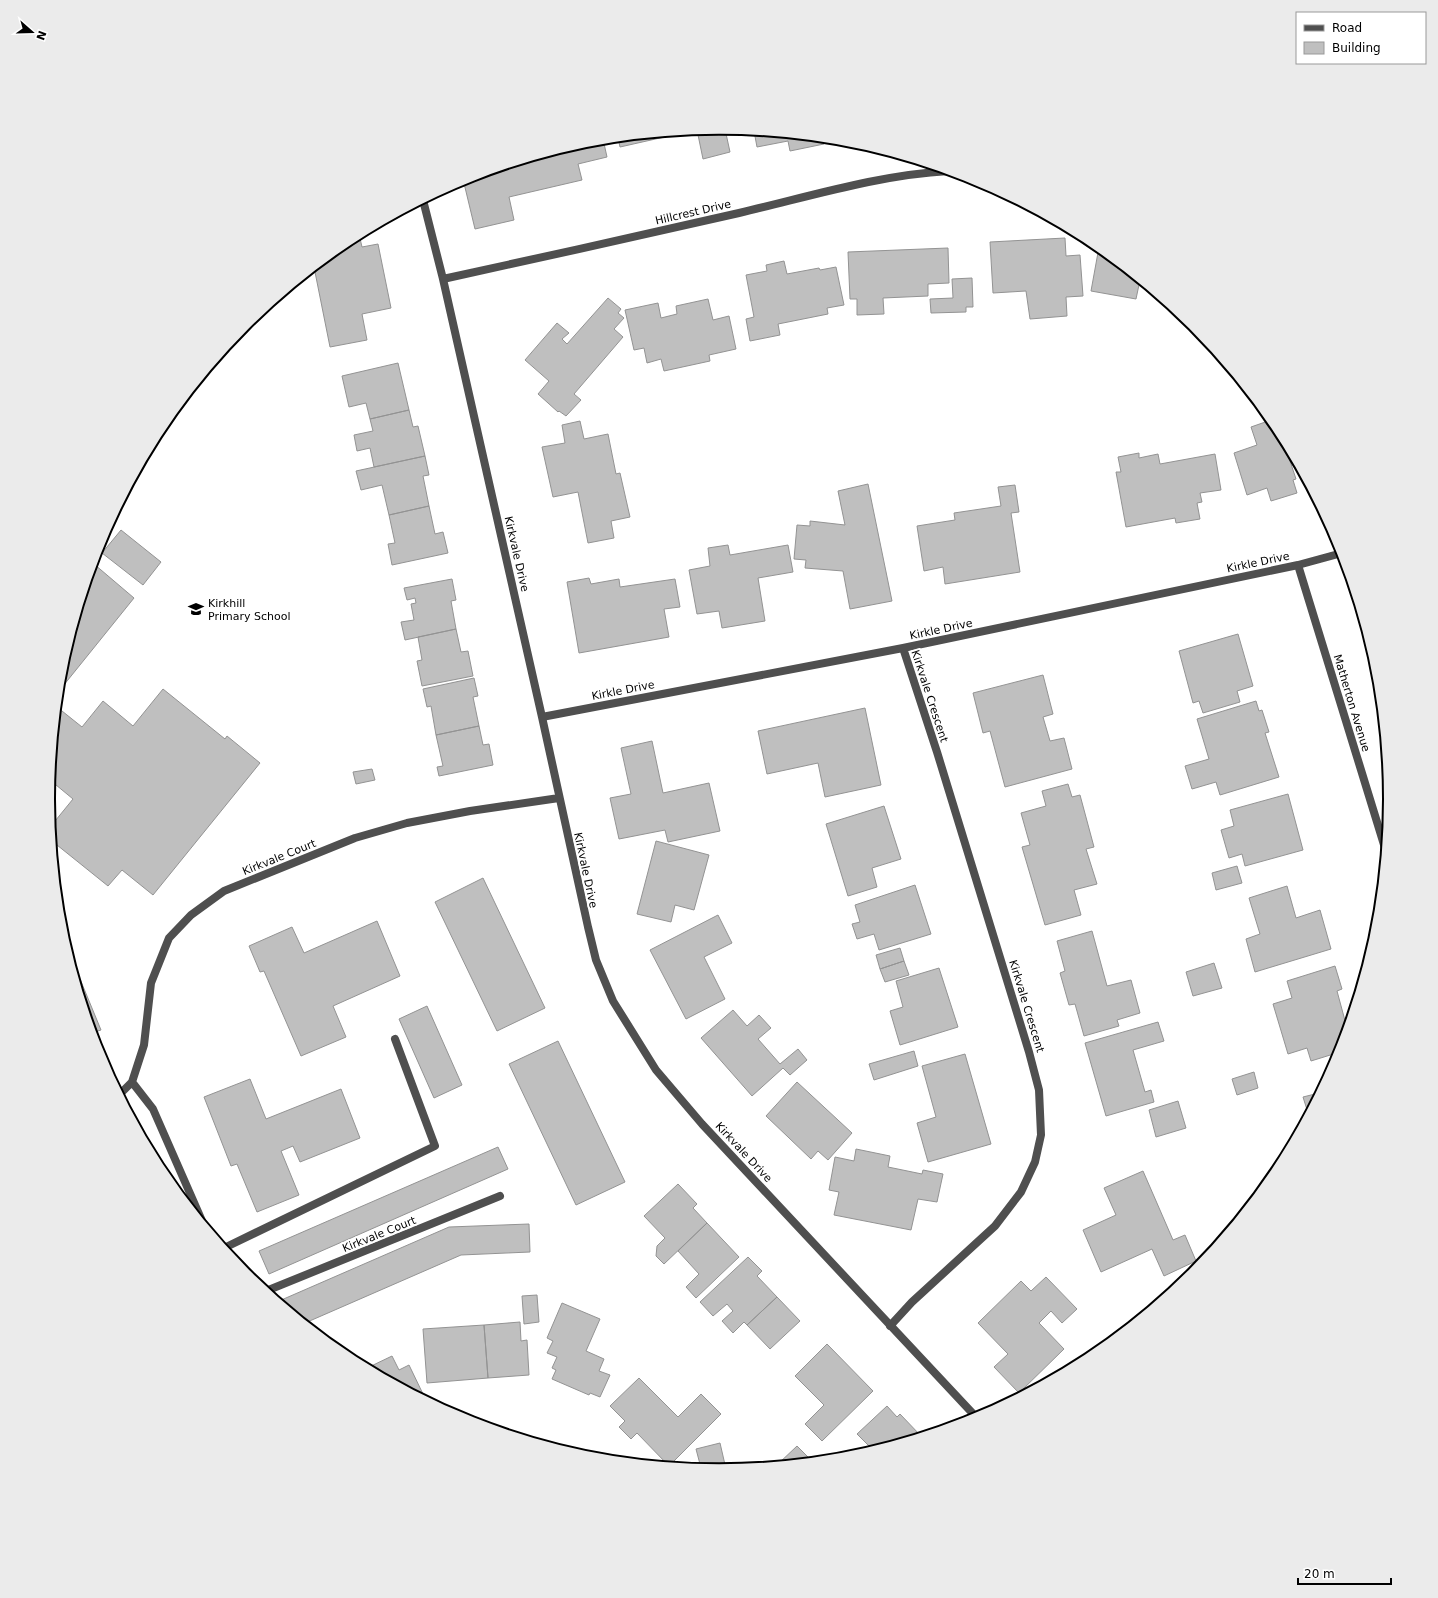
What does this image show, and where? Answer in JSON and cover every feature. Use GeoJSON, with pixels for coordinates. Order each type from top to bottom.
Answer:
{"type":"FeatureCollection","features":[{"type":"Feature","properties":{"kind":"street","name":"Hillcrest Drive"},"geometry":{"type":"LineString","coordinates":[[443,279],[740,213],[834,188],[920,172],[936,171]]}},
{"type":"Feature","properties":{"kind":"street","name":"Kirkvale Drive"},"geometry":{"type":"LineString","coordinates":[[424,204],[443,279],[596,960],[613,1001],[656,1070],[708,1129],[972,1412]]}},
{"type":"Feature","properties":{"kind":"street","name":"Kirkle Drive"},"geometry":{"type":"LineString","coordinates":[[542,717],[903,648],[1298,565],[1336,555]]}},
{"type":"Feature","properties":{"kind":"street","name":"Matherton Avenue"},"geometry":{"type":"LineString","coordinates":[[1298,565],[1382,839]]}},
{"type":"Feature","properties":{"kind":"street","name":"Kirkvale Crescent"},"geometry":{"type":"LineString","coordinates":[[890,1326],[912,1302],[995,1226],[1021,1192],[1035,1162],[1042,1135],[1039,1090],[1030,1052],[937,752],[903,648]]}},
{"type":"Feature","properties":{"kind":"street","name":"Kirkvale Court"},"geometry":{"type":"LineString","coordinates":[[122,1092],[132,1082],[144,1044],[152,983],[169,938],[191,915],[224,891],[354,838],[407,823],[470,811],[559,798]]}},
{"type":"Feature","properties":{"kind":"street"},"geometry":{"type":"LineString","coordinates":[[228,1246],[436,1146],[394,1039]]}},
{"type":"Feature","properties":{"kind":"street"},"geometry":{"type":"LineString","coordinates":[[132,1082],[154,1109],[197,1209]]}},
{"type":"Feature","properties":{"kind":"street","name":"Kirkvale Court"},"geometry":{"type":"LineString","coordinates":[[271,1289],[500,1196]]}},
{"type":"Feature","properties":{"kind":"building"},"geometry":{"type":"Polygon","coordinates":[[[698,135],[726,135],[730,152],[703,159],[698,135]]]}},
{"type":"Feature","properties":{"kind":"building"},"geometry":{"type":"Polygon","coordinates":[[[755,136],[824,144],[790,151],[788,141],[757,147],[755,136]]]}},
{"type":"Feature","properties":{"kind":"building"},"geometry":{"type":"Polygon","coordinates":[[[662,138],[620,147],[619,143],[662,138]]]}},
{"type":"Feature","properties":{"kind":"building"},"geometry":{"type":"Polygon","coordinates":[[[604,145],[607,157],[578,164],[582,180],[509,197],[514,220],[475,229],[465,186],[506,170],[547,158],[604,145]]]}},
{"type":"Feature","properties":{"kind":"building"},"geometry":{"type":"Polygon","coordinates":[[[1065,238],[1066,256],[1080,255],[1083,296],[1066,297],[1067,316],[1030,319],[1026,291],[993,293],[990,242],[1065,238]]]}},
{"type":"Feature","properties":{"kind":"building"},"geometry":{"type":"Polygon","coordinates":[[[360,240],[362,247],[378,244],[391,308],[362,314],[367,340],[330,347],[315,272],[360,240]]]}},
{"type":"Feature","properties":{"kind":"building"},"geometry":{"type":"Polygon","coordinates":[[[948,248],[949,283],[928,284],[928,296],[883,298],[884,314],[857,315],[857,299],[850,299],[848,252],[948,248]]]}},
{"type":"Feature","properties":{"kind":"building"},"geometry":{"type":"Polygon","coordinates":[[[1098,254],[1139,285],[1136,299],[1091,291],[1098,254]]]}},
{"type":"Feature","properties":{"kind":"building"},"geometry":{"type":"Polygon","coordinates":[[[784,261],[787,274],[819,268],[820,270],[836,267],[844,305],[827,308],[828,314],[778,324],[780,335],[750,341],[746,319],[754,317],[746,275],[767,271],[766,265],[784,261]]]}},
{"type":"Feature","properties":{"kind":"building"},"geometry":{"type":"Polygon","coordinates":[[[972,278],[973,307],[966,307],[966,312],[931,313],[930,299],[953,298],[952,279],[972,278]]]}},
{"type":"Feature","properties":{"kind":"building"},"geometry":{"type":"Polygon","coordinates":[[[608,298],[621,309],[618,313],[624,318],[614,329],[623,337],[574,394],[581,400],[566,416],[559,411],[558,412],[538,394],[549,381],[525,360],[557,323],[569,333],[562,339],[567,344],[608,298]]]}},
{"type":"Feature","properties":{"kind":"building"},"geometry":{"type":"Polygon","coordinates":[[[708,299],[713,320],[729,316],[736,349],[709,355],[710,361],[664,371],[661,359],[647,363],[644,348],[634,350],[625,310],[658,303],[661,318],[677,314],[676,306],[708,299]]]}},
{"type":"Feature","properties":{"kind":"building"},"geometry":{"type":"Polygon","coordinates":[[[398,363],[409,410],[370,419],[366,403],[349,407],[342,376],[398,363]]]}},
{"type":"Feature","properties":{"kind":"building"},"geometry":{"type":"Polygon","coordinates":[[[409,410],[413,427],[418,426],[425,456],[374,467],[370,448],[357,451],[354,435],[373,431],[370,419],[409,410]]]}},
{"type":"Feature","properties":{"kind":"building"},"geometry":{"type":"Polygon","coordinates":[[[580,421],[584,439],[608,434],[616,474],[620,473],[630,517],[611,521],[614,538],[588,543],[578,492],[553,497],[542,447],[565,443],[562,425],[580,421]]]}},
{"type":"Feature","properties":{"kind":"building"},"geometry":{"type":"Polygon","coordinates":[[[1265,422],[1271,430],[1290,460],[1296,479],[1293,480],[1297,493],[1271,501],[1267,488],[1247,495],[1234,453],[1257,445],[1251,427],[1265,422]]]}},
{"type":"Feature","properties":{"kind":"building"},"geometry":{"type":"Polygon","coordinates":[[[1139,453],[1139,458],[1158,454],[1160,464],[1215,454],[1221,490],[1200,493],[1202,502],[1197,503],[1200,519],[1176,523],[1175,518],[1126,527],[1116,472],[1121,472],[1118,457],[1139,453]]]}},
{"type":"Feature","properties":{"kind":"building"},"geometry":{"type":"Polygon","coordinates":[[[425,456],[429,475],[423,476],[429,506],[389,515],[382,485],[361,490],[356,471],[425,456]]]}},
{"type":"Feature","properties":{"kind":"building"},"geometry":{"type":"Polygon","coordinates":[[[868,484],[892,601],[850,609],[843,571],[805,568],[806,560],[794,559],[797,525],[810,526],[810,521],[845,525],[838,491],[868,484]]]}},
{"type":"Feature","properties":{"kind":"building"},"geometry":{"type":"Polygon","coordinates":[[[1015,485],[1019,512],[1011,513],[1020,572],[945,584],[943,567],[924,571],[917,526],[955,520],[954,513],[1001,506],[998,487],[1015,485]]]}},
{"type":"Feature","properties":{"kind":"building"},"geometry":{"type":"Polygon","coordinates":[[[429,506],[435,534],[443,532],[448,553],[392,565],[388,544],[395,543],[389,515],[429,506]]]}},
{"type":"Feature","properties":{"kind":"building"},"geometry":{"type":"Polygon","coordinates":[[[121,530],[161,562],[143,585],[103,554],[121,530]]]}},
{"type":"Feature","properties":{"kind":"building"},"geometry":{"type":"Polygon","coordinates":[[[728,545],[730,555],[788,545],[793,572],[758,578],[765,621],[722,628],[719,611],[697,614],[689,570],[710,566],[708,548],[728,545]]]}},
{"type":"Feature","properties":{"kind":"building"},"geometry":{"type":"Polygon","coordinates":[[[97,567],[134,598],[66,683],[78,627],[90,586],[97,567]]]}},
{"type":"Feature","properties":{"kind":"building"},"geometry":{"type":"Polygon","coordinates":[[[589,578],[591,584],[619,579],[620,587],[675,579],[680,607],[664,609],[669,637],[579,653],[567,582],[589,578]]]}},
{"type":"Feature","properties":{"kind":"building"},"geometry":{"type":"Polygon","coordinates":[[[452,579],[456,600],[451,601],[456,629],[405,640],[401,622],[414,620],[411,604],[416,603],[415,598],[407,600],[404,588],[452,579]]]}},
{"type":"Feature","properties":{"kind":"building"},"geometry":{"type":"Polygon","coordinates":[[[456,629],[461,652],[468,651],[473,676],[422,686],[417,661],[422,660],[418,637],[456,629]]]}},
{"type":"Feature","properties":{"kind":"building"},"geometry":{"type":"Polygon","coordinates":[[[1238,634],[1253,686],[1237,691],[1240,702],[1203,713],[1199,701],[1193,703],[1179,651],[1238,634]]]}},
{"type":"Feature","properties":{"kind":"building"},"geometry":{"type":"Polygon","coordinates":[[[1043,675],[1053,714],[1043,717],[1050,741],[1064,738],[1072,769],[1005,787],[990,731],[983,733],[973,693],[1043,675]]]}},
{"type":"Feature","properties":{"kind":"building"},"geometry":{"type":"Polygon","coordinates":[[[474,678],[478,696],[473,697],[479,726],[436,735],[431,706],[427,707],[423,689],[474,678]]]}},
{"type":"Feature","properties":{"kind":"building"},"geometry":{"type":"Polygon","coordinates":[[[163,689],[225,739],[227,736],[260,763],[153,895],[122,870],[108,886],[56,844],[55,820],[73,799],[55,784],[56,756],[61,710],[82,727],[103,701],[133,726],[163,689]]]}},
{"type":"Feature","properties":{"kind":"building"},"geometry":{"type":"Polygon","coordinates":[[[1256,701],[1259,711],[1262,710],[1269,732],[1265,733],[1279,777],[1220,795],[1216,782],[1192,789],[1185,766],[1209,759],[1197,719],[1256,701]]]}},
{"type":"Feature","properties":{"kind":"building"},"geometry":{"type":"Polygon","coordinates":[[[865,708],[881,785],[825,797],[818,763],[767,774],[758,731],[865,708]]]}},
{"type":"Feature","properties":{"kind":"building"},"geometry":{"type":"Polygon","coordinates":[[[479,726],[483,745],[489,744],[493,765],[439,776],[437,767],[443,766],[436,735],[479,726]]]}},
{"type":"Feature","properties":{"kind":"building"},"geometry":{"type":"Polygon","coordinates":[[[652,741],[663,793],[709,783],[720,831],[668,842],[665,830],[619,839],[610,798],[631,794],[621,748],[652,741]]]}},
{"type":"Feature","properties":{"kind":"building"},"geometry":{"type":"Polygon","coordinates":[[[372,769],[375,780],[356,784],[353,772],[372,769]]]}},
{"type":"Feature","properties":{"kind":"building"},"geometry":{"type":"Polygon","coordinates":[[[1068,784],[1072,797],[1080,795],[1094,847],[1086,849],[1097,884],[1074,890],[1081,915],[1045,925],[1022,847],[1030,845],[1021,813],[1046,806],[1042,791],[1068,784]]]}},
{"type":"Feature","properties":{"kind":"building"},"geometry":{"type":"Polygon","coordinates":[[[1288,794],[1303,850],[1245,866],[1242,854],[1229,858],[1221,830],[1234,826],[1230,810],[1288,794]]]}},
{"type":"Feature","properties":{"kind":"building"},"geometry":{"type":"Polygon","coordinates":[[[884,806],[901,859],[872,868],[877,887],[848,896],[826,824],[884,806]]]}},
{"type":"Feature","properties":{"kind":"building"},"geometry":{"type":"Polygon","coordinates":[[[656,841],[709,855],[694,910],[675,905],[671,922],[637,914],[656,841]]]}},
{"type":"Feature","properties":{"kind":"building"},"geometry":{"type":"Polygon","coordinates":[[[1237,866],[1242,883],[1216,890],[1212,873],[1237,866]]]}},
{"type":"Feature","properties":{"kind":"building"},"geometry":{"type":"Polygon","coordinates":[[[483,878],[545,1008],[497,1031],[435,902],[483,878]]]}},
{"type":"Feature","properties":{"kind":"building"},"geometry":{"type":"Polygon","coordinates":[[[915,885],[931,934],[879,950],[874,934],[857,939],[852,924],[860,922],[855,905],[915,885]]]}},
{"type":"Feature","properties":{"kind":"building"},"geometry":{"type":"Polygon","coordinates":[[[1287,886],[1296,918],[1320,910],[1331,949],[1255,972],[1246,939],[1260,934],[1249,898],[1287,886]]]}},
{"type":"Feature","properties":{"kind":"building"},"geometry":{"type":"Polygon","coordinates":[[[718,915],[732,943],[704,957],[725,999],[686,1019],[650,950],[718,915]]]}},
{"type":"Feature","properties":{"kind":"building"},"geometry":{"type":"Polygon","coordinates":[[[377,921],[400,976],[333,1006],[346,1037],[301,1056],[264,971],[260,972],[249,946],[292,927],[304,953],[377,921]]]}},
{"type":"Feature","properties":{"kind":"building"},"geometry":{"type":"Polygon","coordinates":[[[1092,931],[1107,986],[1131,980],[1140,1013],[1117,1020],[1119,1026],[1084,1036],[1075,1004],[1069,1005],[1060,973],[1065,971],[1057,941],[1092,931]]]}},
{"type":"Feature","properties":{"kind":"building"},"geometry":{"type":"Polygon","coordinates":[[[900,948],[904,961],[880,969],[876,955],[900,948]]]}},
{"type":"Feature","properties":{"kind":"building"},"geometry":{"type":"Polygon","coordinates":[[[904,961],[909,975],[885,982],[880,969],[904,961]]]}},
{"type":"Feature","properties":{"kind":"building"},"geometry":{"type":"Polygon","coordinates":[[[1214,963],[1222,988],[1193,996],[1186,972],[1214,963]]]}},
{"type":"Feature","properties":{"kind":"building"},"geometry":{"type":"Polygon","coordinates":[[[1335,966],[1342,989],[1337,991],[1345,1020],[1331,1055],[1311,1061],[1307,1048],[1288,1054],[1273,1004],[1292,998],[1287,981],[1335,966]]]}},
{"type":"Feature","properties":{"kind":"building"},"geometry":{"type":"Polygon","coordinates":[[[939,968],[958,1027],[900,1045],[890,1011],[903,1007],[896,981],[939,968]]]}},
{"type":"Feature","properties":{"kind":"building"},"geometry":{"type":"Polygon","coordinates":[[[81,982],[101,1030],[97,1031],[81,982]]]}},
{"type":"Feature","properties":{"kind":"building"},"geometry":{"type":"Polygon","coordinates":[[[427,1006],[462,1085],[434,1098],[399,1019],[427,1006]]]}},
{"type":"Feature","properties":{"kind":"building"},"geometry":{"type":"Polygon","coordinates":[[[733,1010],[747,1026],[759,1015],[771,1028],[758,1039],[780,1064],[798,1049],[807,1060],[790,1075],[783,1068],[752,1096],[701,1038],[733,1010]]]}},
{"type":"Feature","properties":{"kind":"building"},"geometry":{"type":"Polygon","coordinates":[[[1158,1022],[1164,1041],[1133,1050],[1145,1092],[1151,1090],[1154,1102],[1106,1116],[1085,1043],[1158,1022]]]}},
{"type":"Feature","properties":{"kind":"building"},"geometry":{"type":"Polygon","coordinates":[[[558,1041],[625,1182],[576,1205],[509,1064],[558,1041]]]}},
{"type":"Feature","properties":{"kind":"building"},"geometry":{"type":"Polygon","coordinates":[[[914,1051],[918,1066],[874,1080],[869,1064],[914,1051]]]}},
{"type":"Feature","properties":{"kind":"building"},"geometry":{"type":"Polygon","coordinates":[[[965,1054],[991,1144],[928,1162],[917,1123],[936,1117],[922,1066],[965,1054]]]}},
{"type":"Feature","properties":{"kind":"building"},"geometry":{"type":"Polygon","coordinates":[[[1254,1072],[1258,1088],[1237,1095],[1232,1079],[1254,1072]]]}},
{"type":"Feature","properties":{"kind":"building"},"geometry":{"type":"Polygon","coordinates":[[[250,1079],[266,1119],[341,1089],[360,1138],[300,1162],[293,1146],[281,1151],[299,1195],[257,1212],[237,1164],[231,1166],[204,1097],[250,1079]]]}},
{"type":"Feature","properties":{"kind":"building"},"geometry":{"type":"Polygon","coordinates":[[[797,1082],[852,1133],[828,1160],[818,1151],[811,1159],[766,1116],[797,1082]]]}},
{"type":"Feature","properties":{"kind":"building"},"geometry":{"type":"Polygon","coordinates":[[[1314,1094],[1307,1108],[1303,1097],[1314,1094]]]}},
{"type":"Feature","properties":{"kind":"building"},"geometry":{"type":"Polygon","coordinates":[[[1178,1101],[1186,1128],[1156,1137],[1149,1110],[1178,1101]]]}},
{"type":"Feature","properties":{"kind":"building"},"geometry":{"type":"Polygon","coordinates":[[[498,1147],[508,1169],[269,1274],[259,1251],[498,1147]]]}},
{"type":"Feature","properties":{"kind":"building"},"geometry":{"type":"Polygon","coordinates":[[[856,1149],[890,1156],[888,1167],[922,1174],[923,1170],[943,1174],[937,1202],[918,1199],[911,1230],[834,1215],[839,1192],[829,1190],[835,1157],[854,1161],[856,1149]]]}},
{"type":"Feature","properties":{"kind":"building"},"geometry":{"type":"Polygon","coordinates":[[[1143,1171],[1173,1240],[1185,1235],[1196,1261],[1164,1276],[1152,1249],[1101,1272],[1083,1230],[1116,1215],[1104,1188],[1143,1171]]]}},
{"type":"Feature","properties":{"kind":"building"},"geometry":{"type":"Polygon","coordinates":[[[678,1184],[697,1204],[693,1208],[707,1223],[664,1264],[656,1256],[657,1246],[665,1238],[644,1216],[678,1184]]]}},
{"type":"Feature","properties":{"kind":"building"},"geometry":{"type":"Polygon","coordinates":[[[707,1223],[739,1257],[696,1298],[686,1287],[699,1274],[678,1251],[707,1223]]]}},
{"type":"Feature","properties":{"kind":"building"},"geometry":{"type":"Polygon","coordinates":[[[529,1224],[530,1252],[461,1255],[309,1321],[283,1299],[449,1227],[529,1224]]]}},
{"type":"Feature","properties":{"kind":"building"},"geometry":{"type":"Polygon","coordinates":[[[748,1257],[762,1271],[757,1276],[777,1297],[747,1325],[744,1322],[733,1333],[722,1321],[733,1311],[727,1304],[713,1316],[700,1302],[748,1257]]]}},
{"type":"Feature","properties":{"kind":"building"},"geometry":{"type":"Polygon","coordinates":[[[1046,1277],[1077,1309],[1062,1323],[1051,1311],[1039,1323],[1064,1349],[1018,1392],[994,1367],[1008,1354],[978,1323],[1021,1281],[1031,1291],[1046,1277]]]}},
{"type":"Feature","properties":{"kind":"building"},"geometry":{"type":"Polygon","coordinates":[[[537,1295],[539,1322],[524,1324],[522,1296],[537,1295]]]}},
{"type":"Feature","properties":{"kind":"building"},"geometry":{"type":"Polygon","coordinates":[[[777,1297],[800,1321],[770,1349],[747,1325],[777,1297]]]}},
{"type":"Feature","properties":{"kind":"building"},"geometry":{"type":"Polygon","coordinates":[[[562,1303],[600,1319],[586,1351],[604,1359],[599,1371],[610,1375],[600,1397],[590,1393],[589,1395],[552,1379],[556,1370],[552,1368],[557,1357],[547,1353],[553,1341],[547,1338],[562,1303]]]}},
{"type":"Feature","properties":{"kind":"building"},"geometry":{"type":"Polygon","coordinates":[[[520,1322],[521,1341],[527,1340],[529,1375],[488,1378],[484,1325],[520,1322]]]}},
{"type":"Feature","properties":{"kind":"building"},"geometry":{"type":"Polygon","coordinates":[[[484,1325],[488,1378],[427,1383],[423,1329],[484,1325]]]}},
{"type":"Feature","properties":{"kind":"building"},"geometry":{"type":"Polygon","coordinates":[[[827,1344],[873,1391],[822,1441],[805,1424],[824,1405],[795,1376],[827,1344]]]}},
{"type":"Feature","properties":{"kind":"building"},"geometry":{"type":"Polygon","coordinates":[[[392,1356],[399,1370],[409,1365],[423,1394],[387,1374],[373,1365],[392,1356]]]}},
{"type":"Feature","properties":{"kind":"building"},"geometry":{"type":"Polygon","coordinates":[[[639,1378],[678,1417],[701,1394],[721,1414],[673,1462],[664,1461],[637,1433],[631,1439],[619,1427],[625,1421],[610,1406],[639,1378]]]}},
{"type":"Feature","properties":{"kind":"building"},"geometry":{"type":"Polygon","coordinates":[[[887,1406],[897,1417],[900,1414],[917,1432],[868,1445],[857,1434],[887,1406]]]}},
{"type":"Feature","properties":{"kind":"building"},"geometry":{"type":"Polygon","coordinates":[[[720,1443],[725,1463],[700,1463],[696,1449],[720,1443]]]}},
{"type":"Feature","properties":{"kind":"building"},"geometry":{"type":"Polygon","coordinates":[[[797,1446],[808,1457],[806,1457],[783,1460],[797,1446]]]}},
{"type":"Feature","properties":{"kind":"place","name":"Kirkhill Primary School"},"geometry":{"type":"Point","coordinates":[196,609]}}]}
